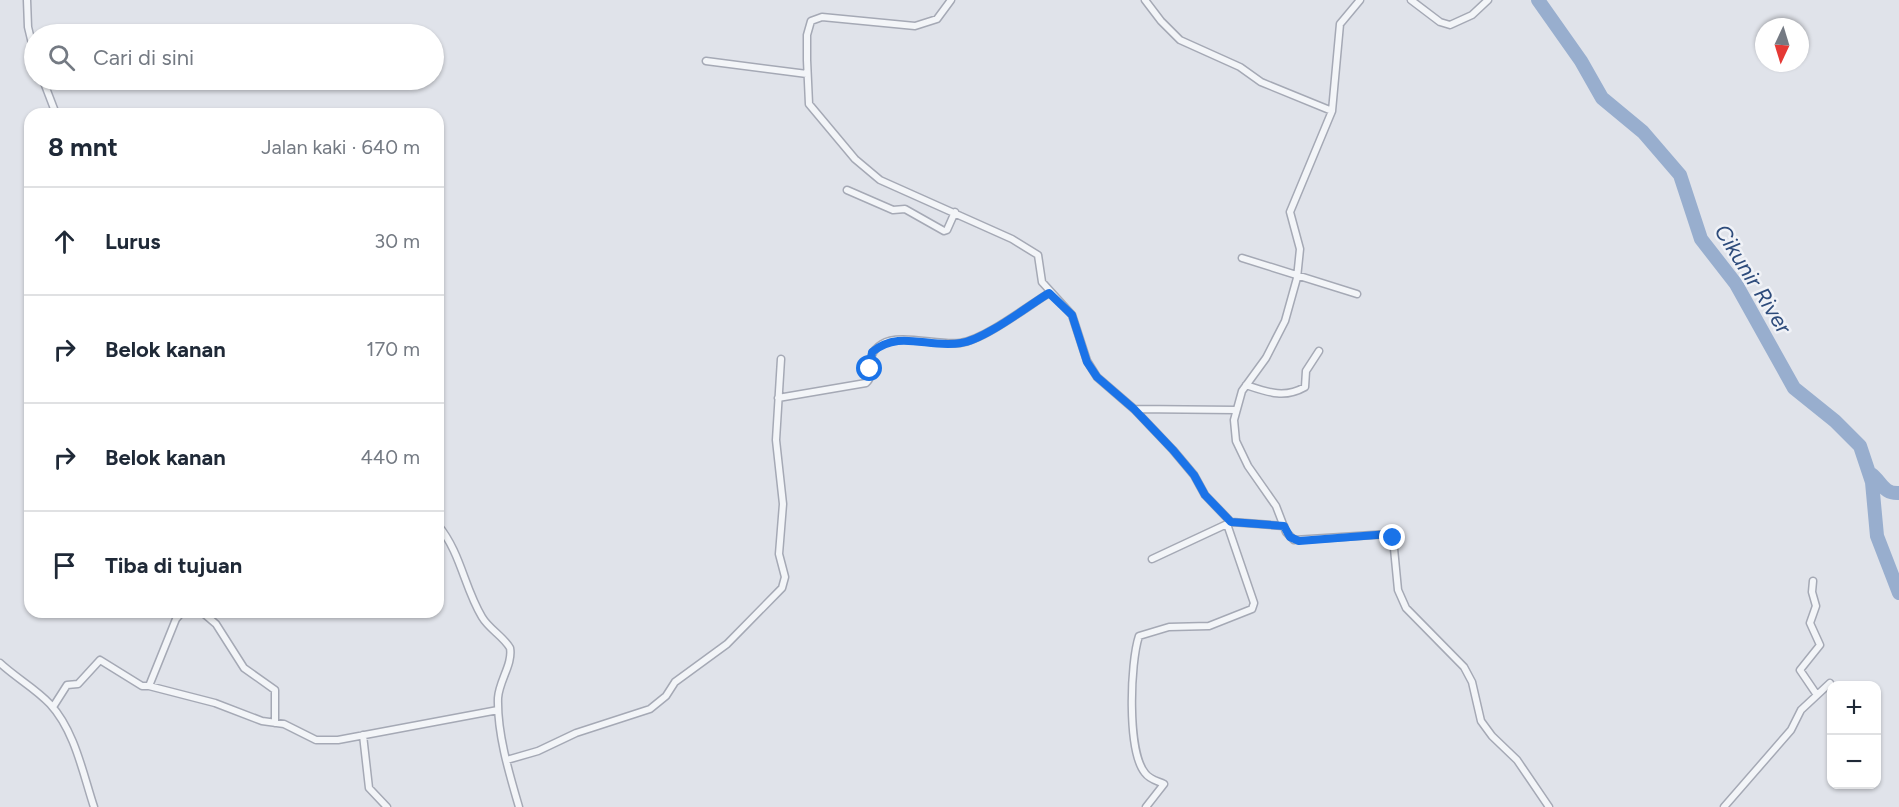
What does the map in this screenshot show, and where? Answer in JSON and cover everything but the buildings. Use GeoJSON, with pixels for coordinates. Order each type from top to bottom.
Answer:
{"type":"FeatureCollection","features":[{"type":"Feature","properties":{"kind":"street"},"geometry":{"type":"LineString","coordinates":[[27,0],[28,24]]}},
{"type":"Feature","properties":{"kind":"street"},"geometry":{"type":"LineString","coordinates":[[951,0],[937,20],[915,26],[816,19],[811,21],[807,35],[808,98],[814,112],[871,174],[1012,238],[1038,255],[1041,282],[1072,315],[1087,362],[1097,377],[1134,409],[1173,450],[1194,475],[1205,495],[1229,523],[1254,603],[1253,608],[1209,626],[1169,627],[1153,630],[1141,635],[1137,642],[1133,685],[1136,750],[1145,774],[1164,784],[1146,807]]}},
{"type":"Feature","properties":{"kind":"street"},"geometry":{"type":"LineString","coordinates":[[1145,0],[1180,40],[1240,67],[1261,82],[1332,111]]}},
{"type":"Feature","properties":{"kind":"street"},"geometry":{"type":"LineString","coordinates":[[1360,0],[1340,24],[1332,111],[1290,212],[1300,249],[1297,275],[1286,321],[1266,358],[1246,385],[1234,420],[1236,441],[1248,466],[1276,506],[1290,537],[1299,541],[1389,534],[1393,538],[1398,590],[1406,608],[1464,667],[1472,682],[1481,721],[1492,736],[1518,760],[1549,807]]}},
{"type":"Feature","properties":{"kind":"street"},"geometry":{"type":"LineString","coordinates":[[1412,0],[1440,22],[1450,25],[1472,15],[1488,0]]}},
{"type":"Feature","properties":{"kind":"street"},"geometry":{"type":"LineString","coordinates":[[706,61],[807,74]]}},
{"type":"Feature","properties":{"kind":"street"},"geometry":{"type":"LineString","coordinates":[[47,90],[54,108]]}},
{"type":"Feature","properties":{"kind":"street"},"geometry":{"type":"LineString","coordinates":[[847,190],[893,210],[905,209],[944,231],[947,230],[955,212]]}},
{"type":"Feature","properties":{"kind":"street"},"geometry":{"type":"LineString","coordinates":[[1242,258],[1357,294]]}},
{"type":"Feature","properties":{"kind":"street"},"geometry":{"type":"LineString","coordinates":[[778,398],[869,382],[872,352],[883,342],[895,339],[938,343],[967,342],[1049,293]]}},
{"type":"Feature","properties":{"kind":"street"},"geometry":{"type":"LineString","coordinates":[[1246,385],[1280,395],[1297,392],[1305,387],[1306,371],[1319,351]]}},
{"type":"Feature","properties":{"kind":"street"},"geometry":{"type":"LineString","coordinates":[[507,760],[538,751],[576,733],[650,709],[666,696],[675,682],[727,644],[782,588],[785,577],[779,554],[783,504],[776,440],[781,359]]}},
{"type":"Feature","properties":{"kind":"street"},"geometry":{"type":"LineString","coordinates":[[1134,409],[1236,410]]}},
{"type":"Feature","properties":{"kind":"street"},"geometry":{"type":"LineString","coordinates":[[1152,559],[1229,523],[1284,526]]}},
{"type":"Feature","properties":{"kind":"street"},"geometry":{"type":"LineString","coordinates":[[444,533],[455,548],[464,579],[483,619],[510,648],[510,659],[500,682],[498,710],[519,807]]}},
{"type":"Feature","properties":{"kind":"street"},"geometry":{"type":"LineString","coordinates":[[1813,581],[1812,592],[1816,606],[1810,623],[1820,645],[1800,670],[1817,694]]}},
{"type":"Feature","properties":{"kind":"street"},"geometry":{"type":"LineString","coordinates":[[149,686],[177,618]]}},
{"type":"Feature","properties":{"kind":"street"},"geometry":{"type":"LineString","coordinates":[[209,618],[216,624],[244,668],[274,689],[275,723]]}},
{"type":"Feature","properties":{"kind":"street"},"geometry":{"type":"LineString","coordinates":[[53,707],[67,685],[78,684],[99,661],[139,685],[215,703],[250,718],[284,724],[316,740],[338,740],[498,710]]}},
{"type":"Feature","properties":{"kind":"street"},"geometry":{"type":"LineString","coordinates":[[0,663],[53,707],[76,751],[94,807]]}},
{"type":"Feature","properties":{"kind":"street"},"geometry":{"type":"LineString","coordinates":[[1724,807],[1791,730],[1801,710],[1827,686]]}},
{"type":"Feature","properties":{"kind":"street"},"geometry":{"type":"LineString","coordinates":[[363,735],[369,788],[387,807]]}},
{"type":"Feature","properties":{"kind":"waterway","name":"Cikunir River"},"geometry":{"type":"LineString","coordinates":[[1538,0],[1581,61],[1602,98],[1643,132],[1680,175],[1701,239],[1736,284],[1794,388],[1835,421],[1860,446],[1872,482],[1877,536],[1899,593]]}},
{"type":"Feature","properties":{"kind":"waterway"},"geometry":{"type":"LineString","coordinates":[[1871,474],[1886,490],[1899,493]]}},
{"type":"Feature","properties":{"kind":"route"},"geometry":{"type":"LineString","coordinates":[[870,369],[869,362],[872,352],[883,342],[895,339],[961,344],[981,336],[1049,293],[1072,315],[1087,362],[1097,377],[1134,409],[1173,450],[1194,475],[1205,495],[1231,522],[1284,526],[1290,537],[1299,541],[1389,534],[1393,538]]}}]}
